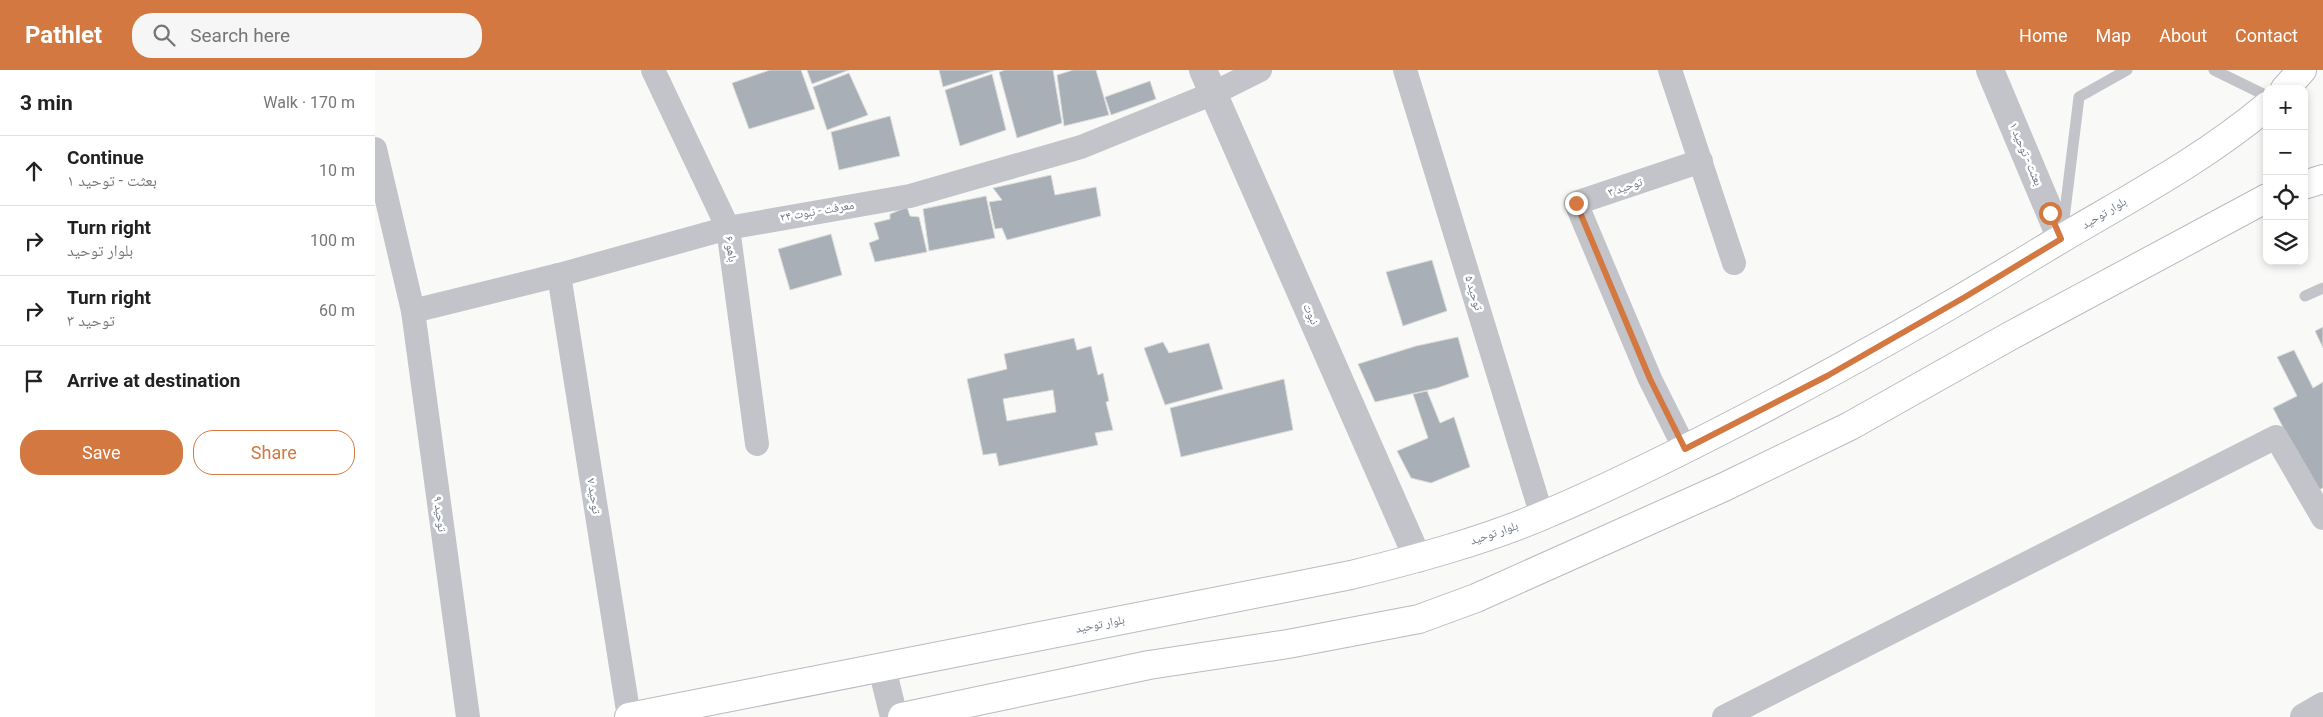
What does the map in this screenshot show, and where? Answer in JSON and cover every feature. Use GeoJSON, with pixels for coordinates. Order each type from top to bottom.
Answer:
{"type":"FeatureCollection","features":[{"type":"Feature","properties":{"kind":"main road"},"geometry":{"type":"LineString","coordinates":[[2289,85],[2302,70]]}},
{"type":"Feature","properties":{"kind":"main road","name":"بلوار توحید"},"geometry":{"type":"LineString","coordinates":[[629,717],[1351,575],[1418,559],[1542,516],[1685,449],[1827,376],[1965,297],[2181,167],[2244,125],[2263,109]]}},
{"type":"Feature","properties":{"kind":"main road"},"geometry":{"type":"LineString","coordinates":[[2308,184],[2323,179]]}},
{"type":"Feature","properties":{"kind":"main road"},"geometry":{"type":"LineString","coordinates":[[902,717],[1149,665],[1288,644],[1419,619],[1476,598],[1725,487],[1841,430],[2263,200]]}},
{"type":"Feature","properties":{"kind":"street","name":"باهو ۶"},"geometry":{"type":"LineString","coordinates":[[653,70],[728,228],[757,444]]}},
{"type":"Feature","properties":{"kind":"street","name":"معرفت - نبوت ۲۴"},"geometry":{"type":"LineString","coordinates":[[413,311],[559,275],[728,228],[910,196],[1081,147],[1208,81],[1260,70]]}},
{"type":"Feature","properties":{"kind":"street","name":"توحید ۵"},"geometry":{"type":"LineString","coordinates":[[1405,70],[1542,516]]}},
{"type":"Feature","properties":{"kind":"street"},"geometry":{"type":"LineString","coordinates":[[1670,70],[1734,263]]}},
{"type":"Feature","properties":{"kind":"street","name":"بعثت - توحید ۱"},"geometry":{"type":"LineString","coordinates":[[1990,70],[2061,239]]}},
{"type":"Feature","properties":{"kind":"street","name":"نبوت"},"geometry":{"type":"LineString","coordinates":[[1208,81],[1418,559]]}},
{"type":"Feature","properties":{"kind":"street","name":"توحید ۹"},"geometry":{"type":"LineString","coordinates":[[375,149],[413,311],[468,717]]}},
{"type":"Feature","properties":{"kind":"street","name":"توحید ۳"},"geometry":{"type":"LineString","coordinates":[[1685,449],[1650,379],[1576,203],[1701,162]]}},
{"type":"Feature","properties":{"kind":"street","name":"توحید ۷"},"geometry":{"type":"LineString","coordinates":[[559,275],[629,717]]}},
{"type":"Feature","properties":{"kind":"street"},"geometry":{"type":"LineString","coordinates":[[1724,717],[2276,437],[2323,518]]}},
{"type":"Feature","properties":{"kind":"street"},"geometry":{"type":"LineString","coordinates":[[882,668],[894,717]]}},
{"type":"Feature","properties":{"kind":"street"},"geometry":{"type":"LineString","coordinates":[[2303,717],[2323,706]]}},
{"type":"Feature","properties":{"kind":"lane"},"geometry":{"type":"LineString","coordinates":[[2061,239],[2079,97],[2127,70]]}},
{"type":"Feature","properties":{"kind":"lane"},"geometry":{"type":"LineString","coordinates":[[2214,70],[2263,94]]}},
{"type":"Feature","properties":{"kind":"lane"},"geometry":{"type":"LineString","coordinates":[[2305,296],[2323,288]]}},
{"type":"Feature","properties":{"kind":"building"},"geometry":{"type":"Polygon","coordinates":[[[770,70],[801,70],[815,109],[749,129],[732,83],[770,70]]]}},
{"type":"Feature","properties":{"kind":"building"},"geometry":{"type":"Polygon","coordinates":[[[807,70],[849,70],[812,84],[807,70]]]}},
{"type":"Feature","properties":{"kind":"building"},"geometry":{"type":"Polygon","coordinates":[[[939,70],[996,70],[943,87],[939,70]]]}},
{"type":"Feature","properties":{"kind":"building"},"geometry":{"type":"Polygon","coordinates":[[[1005,70],[1053,70],[1062,123],[1017,138],[999,72],[1005,70]]]}},
{"type":"Feature","properties":{"kind":"building"},"geometry":{"type":"Polygon","coordinates":[[[1073,70],[1096,70],[1109,115],[1064,126],[1057,75],[1073,70]]]}},
{"type":"Feature","properties":{"kind":"building"},"geometry":{"type":"Polygon","coordinates":[[[849,73],[868,115],[827,130],[813,87],[849,73]]]}},
{"type":"Feature","properties":{"kind":"building"},"geometry":{"type":"Polygon","coordinates":[[[992,74],[1006,130],[960,146],[945,90],[992,74]]]}},
{"type":"Feature","properties":{"kind":"building"},"geometry":{"type":"Polygon","coordinates":[[[1150,81],[1156,99],[1111,115],[1105,97],[1150,81]]]}},
{"type":"Feature","properties":{"kind":"building"},"geometry":{"type":"Polygon","coordinates":[[[890,116],[900,156],[839,170],[831,132],[890,116]]]}},
{"type":"Feature","properties":{"kind":"building"},"geometry":{"type":"Polygon","coordinates":[[[1051,175],[1055,195],[1096,187],[1101,216],[1007,240],[1002,228],[995,229],[989,202],[1002,200],[993,188],[1051,175]]]}},
{"type":"Feature","properties":{"kind":"building"},"geometry":{"type":"Polygon","coordinates":[[[986,196],[995,238],[929,251],[923,209],[986,196]]]}},
{"type":"Feature","properties":{"kind":"building"},"geometry":{"type":"Polygon","coordinates":[[[907,207],[910,216],[919,217],[927,252],[875,262],[869,243],[879,239],[874,223],[890,219],[890,214],[907,207]]]}},
{"type":"Feature","properties":{"kind":"building"},"geometry":{"type":"Polygon","coordinates":[[[831,234],[842,275],[790,290],[778,249],[831,234]]]}},
{"type":"Feature","properties":{"kind":"building"},"geometry":{"type":"Polygon","coordinates":[[[1432,260],[1447,311],[1403,326],[1386,272],[1432,260]]]}},
{"type":"Feature","properties":{"kind":"building"},"geometry":{"type":"Polygon","coordinates":[[[2323,327],[2323,348],[2315,331],[2323,327]]]}},
{"type":"Feature","properties":{"kind":"building"},"geometry":{"type":"Polygon","coordinates":[[[1458,337],[1469,377],[1437,388],[1375,402],[1358,364],[1416,346],[1458,337]]]}},
{"type":"Feature","properties":{"kind":"building"},"geometry":{"type":"Polygon","coordinates":[[[1074,338],[1077,350],[1091,346],[1098,375],[1103,373],[1109,401],[1106,402],[1113,430],[1095,433],[1098,445],[999,466],[996,453],[983,455],[967,379],[1007,369],[1004,354],[1074,338]],[[1053,390],[1003,399],[1007,421],[1056,412],[1053,390]]]}},
{"type":"Feature","properties":{"kind":"building"},"geometry":{"type":"Polygon","coordinates":[[[1163,342],[1169,353],[1209,343],[1223,389],[1165,405],[1144,348],[1163,342]]]}},
{"type":"Feature","properties":{"kind":"building"},"geometry":{"type":"Polygon","coordinates":[[[2294,350],[2313,388],[2323,382],[2323,488],[2316,491],[2273,408],[2297,396],[2277,357],[2294,350]]]}},
{"type":"Feature","properties":{"kind":"building"},"geometry":{"type":"Polygon","coordinates":[[[1284,379],[1293,430],[1181,457],[1170,408],[1284,379]]]}},
{"type":"Feature","properties":{"kind":"building"},"geometry":{"type":"Polygon","coordinates":[[[1427,391],[1440,423],[1454,417],[1470,467],[1431,483],[1411,478],[1397,451],[1428,438],[1413,394],[1427,391]]]}},
{"type":"Feature","properties":{"kind":"route"},"geometry":{"type":"LineString","coordinates":[[1576,203],[1650,379],[1685,449],[1827,376],[1965,297],[2061,239],[2050,213]]}}]}
